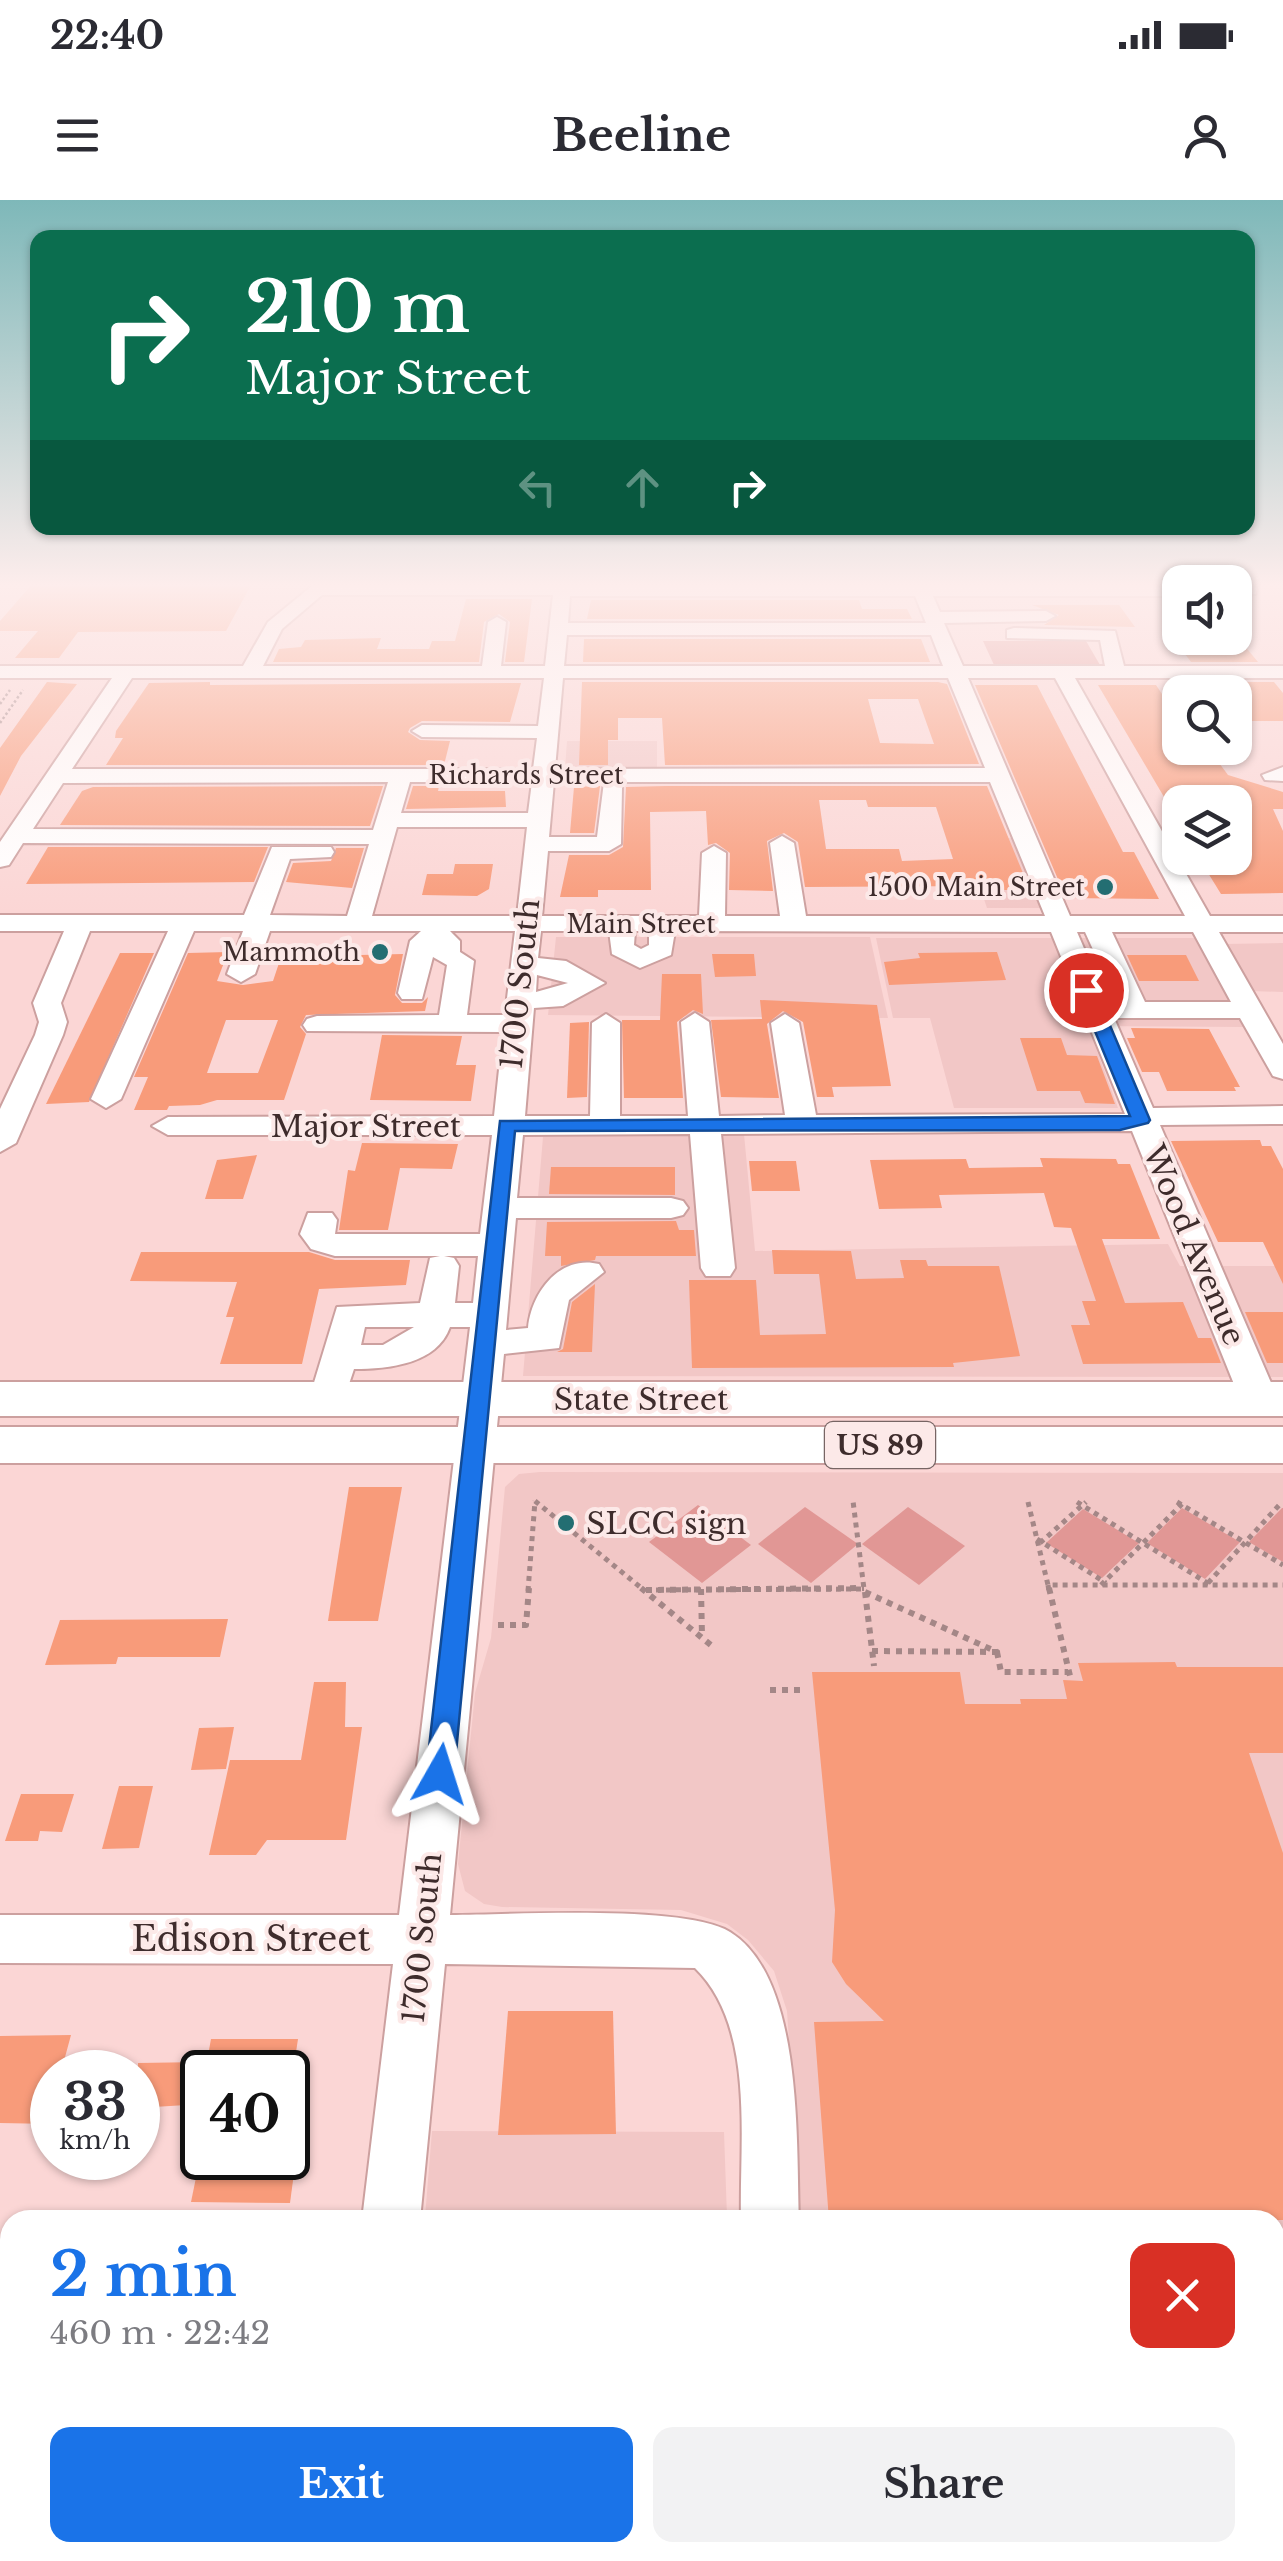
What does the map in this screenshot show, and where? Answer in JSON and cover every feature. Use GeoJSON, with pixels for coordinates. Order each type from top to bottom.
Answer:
{"type":"FeatureCollection","features":[{"type":"Feature","properties":{"kind":"main road","name":"State Street"},"geometry":{"type":"LineString","coordinates":[[0,1399],[334,1378],[478,1422],[1283,1445]]}},
{"type":"Feature","properties":{"kind":"main road","name":"State Street"},"geometry":{"type":"LineString","coordinates":[[0,1445],[478,1422],[1271,1399]]}},
{"type":"Feature","properties":{"kind":"street"},"geometry":{"type":"LineString","coordinates":[[0,860],[113,692]]}},
{"type":"Feature","properties":{"kind":"street","name":"1700 South"},"geometry":{"type":"LineString","coordinates":[[392,2210],[478,1422],[551,692]]}},
{"type":"Feature","properties":{"kind":"street","name":"Wood Avenue"},"geometry":{"type":"LineString","coordinates":[[962,692],[1141,1120],[1271,1399]]}},
{"type":"Feature","properties":{"kind":"street"},"geometry":{"type":"LineString","coordinates":[[1073,692],[1283,1070]]}},
{"type":"Feature","properties":{"kind":"street"},"geometry":{"type":"LineString","coordinates":[[422,731],[546,732]]}},
{"type":"Feature","properties":{"kind":"street"},"geometry":{"type":"LineString","coordinates":[[461,769],[470,732]]}},
{"type":"Feature","properties":{"kind":"street"},"geometry":{"type":"LineString","coordinates":[[490,769],[498,732]]}},
{"type":"Feature","properties":{"kind":"street","name":"Richards Street"},"geometry":{"type":"LineString","coordinates":[[57,776],[401,775],[461,769],[542,775],[996,774]]}},
{"type":"Feature","properties":{"kind":"street"},"geometry":{"type":"LineString","coordinates":[[16,836],[384,836],[609,844],[625,772]]}},
{"type":"Feature","properties":{"kind":"street"},"geometry":{"type":"LineString","coordinates":[[356,924],[401,775]]}},
{"type":"Feature","properties":{"kind":"street"},"geometry":{"type":"LineString","coordinates":[[241,974],[281,852],[384,836]]}},
{"type":"Feature","properties":{"kind":"street"},"geometry":{"type":"LineString","coordinates":[[534,841],[598,858]]}},
{"type":"Feature","properties":{"kind":"street"},"geometry":{"type":"LineString","coordinates":[[782,843],[794,924]]}},
{"type":"Feature","properties":{"kind":"street"},"geometry":{"type":"LineString","coordinates":[[702,851],[716,889],[711,912]]}},
{"type":"Feature","properties":{"kind":"street","name":"Main Street"},"geometry":{"type":"LineString","coordinates":[[0,924],[356,924],[435,942],[526,924],[662,924],[711,912],[794,924],[1283,924]]}},
{"type":"Feature","properties":{"kind":"street"},"geometry":{"type":"LineString","coordinates":[[0,1143],[49,1035],[53,1022],[46,1003],[80,924]]}},
{"type":"Feature","properties":{"kind":"street"},"geometry":{"type":"LineString","coordinates":[[106,1099],[184,924]]}},
{"type":"Feature","properties":{"kind":"street"},"geometry":{"type":"LineString","coordinates":[[622,924],[621,948],[640,960]]}},
{"type":"Feature","properties":{"kind":"street"},"geometry":{"type":"LineString","coordinates":[[640,960],[662,949],[662,924]]}},
{"type":"Feature","properties":{"kind":"street"},"geometry":{"type":"LineString","coordinates":[[1095,924],[1130,1000]]}},
{"type":"Feature","properties":{"kind":"street"},"geometry":{"type":"LineString","coordinates":[[412,992],[435,942],[460,961],[452,1024]]}},
{"type":"Feature","properties":{"kind":"street"},"geometry":{"type":"LineString","coordinates":[[522,966],[556,967],[591,982],[640,982],[640,960]]}},
{"type":"Feature","properties":{"kind":"street"},"geometry":{"type":"LineString","coordinates":[[317,1024],[452,1024],[518,1011],[591,982]]}},
{"type":"Feature","properties":{"kind":"street"},"geometry":{"type":"LineString","coordinates":[[1091,1000],[1250,1010]]}},
{"type":"Feature","properties":{"kind":"street"},"geometry":{"type":"LineString","coordinates":[[696,1022],[718,1268]]}},
{"type":"Feature","properties":{"kind":"street"},"geometry":{"type":"LineString","coordinates":[[605,1125],[606,1023]]}},
{"type":"Feature","properties":{"kind":"street"},"geometry":{"type":"LineString","coordinates":[[786,1023],[802,1125]]}},
{"type":"Feature","properties":{"kind":"street","name":"Major Street"},"geometry":{"type":"LineString","coordinates":[[168,1126],[1120,1124],[1283,1116]]}},
{"type":"Feature","properties":{"kind":"street"},"geometry":{"type":"LineString","coordinates":[[499,1208],[672,1208]]}},
{"type":"Feature","properties":{"kind":"street"},"geometry":{"type":"LineString","coordinates":[[320,1220],[318,1234],[323,1242],[335,1244],[495,1245]]}},
{"type":"Feature","properties":{"kind":"street"},"geometry":{"type":"LineString","coordinates":[[334,1378],[428,1338],[436,1316],[442,1266]]}},
{"type":"Feature","properties":{"kind":"street"},"geometry":{"type":"LineString","coordinates":[[436,1316],[546,1339],[548,1299],[557,1287],[587,1272]]}},
{"type":"Feature","properties":{"kind":"street","name":"Edison Street"},"geometry":{"type":"LineString","coordinates":[[0,1938],[660,1940],[712,1949],[733,1969],[754,2006],[760,2028],[769,2210]]}},
{"type":"Feature","properties":{"kind":"path"},"geometry":{"type":"LineString","coordinates":[[0,723],[22,692]]}},
{"type":"Feature","properties":{"kind":"path"},"geometry":{"type":"LineString","coordinates":[[498,1625],[526,1625],[535,1501],[712,1646]]}},
{"type":"Feature","properties":{"kind":"path"},"geometry":{"type":"LineString","coordinates":[[853,1501],[874,1666]]}},
{"type":"Feature","properties":{"kind":"path"},"geometry":{"type":"LineString","coordinates":[[997,1652],[1001,1672],[1070,1676],[1028,1502]]}},
{"type":"Feature","properties":{"kind":"path"},"geometry":{"type":"LineString","coordinates":[[1039,1542],[1082,1503],[1208,1584]]}},
{"type":"Feature","properties":{"kind":"path"},"geometry":{"type":"LineString","coordinates":[[1105,1584],[1181,1503],[1283,1566]]}},
{"type":"Feature","properties":{"kind":"path"},"geometry":{"type":"LineString","coordinates":[[1208,1584],[1281,1503]]}},
{"type":"Feature","properties":{"kind":"path"},"geometry":{"type":"LineString","coordinates":[[1039,1542],[1105,1584]]}},
{"type":"Feature","properties":{"kind":"path"},"geometry":{"type":"LineString","coordinates":[[1048,1585],[1283,1585]]}},
{"type":"Feature","properties":{"kind":"path"},"geometry":{"type":"LineString","coordinates":[[701,1589],[702,1636]]}},
{"type":"Feature","properties":{"kind":"path"},"geometry":{"type":"LineString","coordinates":[[646,1590],[864,1591],[997,1652]]}},
{"type":"Feature","properties":{"kind":"path"},"geometry":{"type":"LineString","coordinates":[[872,1651],[997,1652]]}},
{"type":"Feature","properties":{"kind":"path"},"geometry":{"type":"LineString","coordinates":[[770,1690],[802,1690]]}},
{"type":"Feature","properties":{"kind":"shaded area"},"geometry":{"type":"Polygon","coordinates":[[[567,741],[657,741],[657,769],[565,769],[567,741]]]}},
{"type":"Feature","properties":{"kind":"shaded area"},"geometry":{"type":"Polygon","coordinates":[[[963,838],[1013,838],[1040,908],[987,908],[963,838]]]}},
{"type":"Feature","properties":{"kind":"shaded area"},"geometry":{"type":"Polygon","coordinates":[[[556,937],[870,937],[888,1018],[548,1015],[556,937]]]}},
{"type":"Feature","properties":{"kind":"shaded area"},"geometry":{"type":"Polygon","coordinates":[[[876,938],[1194,938],[1244,1027],[1088,1026],[1118,1108],[954,1108],[930,1018],[893,1018],[876,938]]]}},
{"type":"Feature","properties":{"kind":"shaded area"},"geometry":{"type":"Polygon","coordinates":[[[1283,943],[1283,992],[1251,991],[1223,944],[1283,943]]]}},
{"type":"Feature","properties":{"kind":"shaded area"},"geometry":{"type":"Polygon","coordinates":[[[744,1134],[755,1251],[1168,1244],[1180,1266],[1283,1266],[1283,1377],[523,1376],[543,1137],[744,1134]]]}},
{"type":"Feature","properties":{"kind":"shaded area"},"geometry":{"type":"Polygon","coordinates":[[[1283,1473],[1283,2210],[800,2210],[787,2011],[774,1971],[748,1940],[727,1924],[681,1910],[502,1907],[484,1904],[465,1891],[458,1864],[475,1693],[491,1638],[505,1487],[519,1474],[1283,1473]]]}},
{"type":"Feature","properties":{"kind":"shaded area"},"geometry":{"type":"Polygon","coordinates":[[[698,1505],[751,1545],[702,1583],[649,1542],[698,1505]]]}},
{"type":"Feature","properties":{"kind":"shaded area"},"geometry":{"type":"Polygon","coordinates":[[[805,1507],[858,1544],[811,1583],[758,1544],[805,1507]]]}},
{"type":"Feature","properties":{"kind":"shaded area"},"geometry":{"type":"Polygon","coordinates":[[[908,1507],[965,1546],[919,1585],[862,1544],[908,1507]]]}},
{"type":"Feature","properties":{"kind":"shaded area"},"geometry":{"type":"Polygon","coordinates":[[[1182,1508],[1240,1542],[1205,1579],[1147,1543],[1182,1508]]]}},
{"type":"Feature","properties":{"kind":"shaded area"},"geometry":{"type":"Polygon","coordinates":[[[1283,1508],[1283,1562],[1249,1542],[1283,1508]]]}},
{"type":"Feature","properties":{"kind":"shaded area"},"geometry":{"type":"Polygon","coordinates":[[[1083,1509],[1139,1543],[1102,1578],[1046,1543],[1083,1509]]]}},
{"type":"Feature","properties":{"kind":"shaded area"},"geometry":{"type":"Polygon","coordinates":[[[432,2131],[724,2132],[727,2210],[426,2210],[432,2131]]]}},
{"type":"Feature","properties":{"kind":"building"},"geometry":{"type":"Polygon","coordinates":[[[40,692],[71,692],[21,756],[0,796],[0,748],[40,692]]]}},
{"type":"Feature","properties":{"kind":"building"},"geometry":{"type":"Polygon","coordinates":[[[143,692],[518,692],[510,722],[422,721],[410,728],[408,732],[420,740],[450,741],[444,765],[106,765],[123,738],[115,738],[143,692]]]}},
{"type":"Feature","properties":{"kind":"building"},"geometry":{"type":"Polygon","coordinates":[[[582,692],[950,692],[979,764],[665,765],[662,718],[618,718],[618,740],[608,740],[608,765],[579,765],[582,692]],[[868,699],[880,743],[934,744],[918,699],[868,699]]]}},
{"type":"Feature","properties":{"kind":"building"},"geometry":{"type":"Polygon","coordinates":[[[978,692],[1041,692],[1123,852],[1134,852],[1159,899],[1066,898],[978,692]]]}},
{"type":"Feature","properties":{"kind":"building"},"geometry":{"type":"Polygon","coordinates":[[[1102,692],[1161,692],[1162,765],[1221,765],[1228,775],[1283,792],[1283,809],[1273,809],[1283,831],[1283,893],[1221,894],[1209,875],[1252,875],[1252,785],[1162,785],[1162,794],[1102,692]]]}},
{"type":"Feature","properties":{"kind":"building"},"geometry":{"type":"Polygon","coordinates":[[[1252,692],[1282,692],[1283,721],[1252,721],[1252,692]]]}},
{"type":"Feature","properties":{"kind":"building"},"geometry":{"type":"Polygon","coordinates":[[[383,786],[370,826],[60,825],[82,791],[93,787],[383,786]]]}},
{"type":"Feature","properties":{"kind":"building"},"geometry":{"type":"Polygon","coordinates":[[[413,786],[439,786],[438,791],[505,791],[506,807],[406,809],[413,786]]]}},
{"type":"Feature","properties":{"kind":"building"},"geometry":{"type":"Polygon","coordinates":[[[600,786],[594,833],[570,833],[574,787],[600,786]]]}},
{"type":"Feature","properties":{"kind":"building"},"geometry":{"type":"Polygon","coordinates":[[[987,786],[1030,890],[984,890],[982,886],[805,887],[798,842],[784,833],[767,841],[773,891],[729,890],[730,853],[716,843],[708,845],[706,811],[650,812],[651,890],[598,890],[598,897],[560,897],[569,855],[609,855],[623,847],[626,787],[987,786]],[[819,800],[826,849],[899,849],[902,861],[953,859],[936,807],[868,807],[866,800],[819,800]]]}},
{"type":"Feature","properties":{"kind":"building"},"geometry":{"type":"Polygon","coordinates":[[[48,847],[268,847],[254,882],[26,884],[48,847]]]}},
{"type":"Feature","properties":{"kind":"building"},"geometry":{"type":"Polygon","coordinates":[[[336,848],[364,848],[352,888],[286,882],[293,863],[331,861],[336,848]]]}},
{"type":"Feature","properties":{"kind":"building"},"geometry":{"type":"Polygon","coordinates":[[[455,864],[493,864],[489,889],[477,896],[422,895],[427,874],[453,874],[455,864]]]}},
{"type":"Feature","properties":{"kind":"building"},"geometry":{"type":"Polygon","coordinates":[[[283,951],[318,951],[317,956],[403,954],[395,995],[402,1003],[422,1003],[428,997],[425,1011],[306,1015],[300,1027],[306,1034],[284,1100],[217,1100],[169,1106],[167,1110],[134,1110],[148,1077],[134,1077],[188,953],[228,952],[217,981],[243,985],[273,981],[283,951]],[[226,1020],[207,1073],[258,1073],[278,1020],[226,1020]]]}},
{"type":"Feature","properties":{"kind":"building"},"geometry":{"type":"Polygon","coordinates":[[[997,952],[1006,980],[889,985],[884,962],[920,958],[918,953],[997,952]]]}},
{"type":"Feature","properties":{"kind":"building"},"geometry":{"type":"Polygon","coordinates":[[[120,953],[154,953],[89,1102],[46,1104],[120,953]]]}},
{"type":"Feature","properties":{"kind":"building"},"geometry":{"type":"Polygon","coordinates":[[[712,954],[754,954],[756,976],[715,977],[712,954]]]}},
{"type":"Feature","properties":{"kind":"building"},"geometry":{"type":"Polygon","coordinates":[[[1127,955],[1186,955],[1199,981],[1139,981],[1127,955]]]}},
{"type":"Feature","properties":{"kind":"building"},"geometry":{"type":"Polygon","coordinates":[[[662,974],[701,974],[703,1014],[693,1010],[677,1022],[683,1098],[624,1098],[622,1020],[660,1020],[662,974]]]}},
{"type":"Feature","properties":{"kind":"building"},"geometry":{"type":"Polygon","coordinates":[[[760,1000],[877,1005],[891,1086],[832,1087],[834,1097],[817,1097],[803,1022],[783,1011],[767,1024],[779,1098],[721,1097],[711,1020],[762,1019],[760,1000]]]}},
{"type":"Feature","properties":{"kind":"building"},"geometry":{"type":"Polygon","coordinates":[[[589,1022],[587,1097],[567,1098],[570,1023],[589,1022]]]}},
{"type":"Feature","properties":{"kind":"building"},"geometry":{"type":"Polygon","coordinates":[[[1131,1028],[1209,1029],[1240,1087],[1234,1087],[1236,1091],[1167,1091],[1159,1072],[1142,1072],[1127,1038],[1135,1038],[1131,1028]]]}},
{"type":"Feature","properties":{"kind":"building"},"geometry":{"type":"Polygon","coordinates":[[[382,1035],[462,1036],[456,1065],[476,1065],[471,1101],[370,1100],[382,1035]]]}},
{"type":"Feature","properties":{"kind":"building"},"geometry":{"type":"Polygon","coordinates":[[[1020,1038],[1061,1038],[1067,1055],[1097,1056],[1115,1104],[1085,1103],[1080,1091],[1037,1091],[1020,1038]]]}},
{"type":"Feature","properties":{"kind":"building"},"geometry":{"type":"Polygon","coordinates":[[[1260,1140],[1262,1146],[1271,1146],[1283,1169],[1283,1284],[1263,1242],[1218,1242],[1171,1141],[1260,1140]]]}},
{"type":"Feature","properties":{"kind":"building"},"geometry":{"type":"Polygon","coordinates":[[[362,1143],[458,1144],[452,1169],[400,1168],[388,1230],[339,1230],[348,1170],[355,1171],[362,1143]]]}},
{"type":"Feature","properties":{"kind":"building"},"geometry":{"type":"Polygon","coordinates":[[[257,1155],[243,1199],[205,1199],[217,1160],[257,1155]]]}},
{"type":"Feature","properties":{"kind":"building"},"geometry":{"type":"Polygon","coordinates":[[[1040,1158],[1116,1159],[1118,1164],[1130,1164],[1160,1239],[1102,1239],[1125,1303],[1183,1302],[1198,1338],[1211,1338],[1221,1363],[1083,1364],[1071,1325],[1090,1325],[1082,1301],[1096,1301],[1071,1228],[1054,1227],[1044,1193],[939,1195],[942,1208],[879,1209],[870,1160],[966,1159],[969,1168],[1043,1167],[1040,1158]]]}},
{"type":"Feature","properties":{"kind":"building"},"geometry":{"type":"Polygon","coordinates":[[[749,1161],[796,1161],[800,1191],[752,1191],[749,1161]]]}},
{"type":"Feature","properties":{"kind":"building"},"geometry":{"type":"Polygon","coordinates":[[[551,1167],[675,1167],[675,1195],[549,1194],[551,1167]]]}},
{"type":"Feature","properties":{"kind":"building"},"geometry":{"type":"Polygon","coordinates":[[[676,1221],[679,1230],[694,1230],[696,1256],[596,1256],[595,1260],[561,1266],[561,1256],[545,1256],[547,1222],[676,1221]]]}},
{"type":"Feature","properties":{"kind":"building"},"geometry":{"type":"Polygon","coordinates":[[[772,1250],[851,1251],[856,1279],[904,1278],[900,1260],[926,1260],[928,1266],[999,1266],[1020,1356],[953,1363],[954,1367],[692,1368],[689,1280],[756,1280],[760,1335],[826,1334],[819,1274],[774,1274],[772,1250]]]}},
{"type":"Feature","properties":{"kind":"building"},"geometry":{"type":"Polygon","coordinates":[[[141,1252],[309,1252],[335,1260],[410,1260],[406,1285],[319,1289],[302,1364],[220,1364],[234,1317],[226,1317],[237,1282],[130,1281],[141,1252]]]}},
{"type":"Feature","properties":{"kind":"building"},"geometry":{"type":"Polygon","coordinates":[[[595,1284],[592,1352],[557,1352],[563,1349],[572,1302],[595,1284]]]}},
{"type":"Feature","properties":{"kind":"building"},"geometry":{"type":"Polygon","coordinates":[[[1245,1312],[1283,1312],[1283,1363],[1267,1363],[1245,1312]]]}},
{"type":"Feature","properties":{"kind":"building"},"geometry":{"type":"Polygon","coordinates":[[[349,1487],[402,1487],[378,1621],[328,1621],[349,1487]]]}},
{"type":"Feature","properties":{"kind":"building"},"geometry":{"type":"Polygon","coordinates":[[[228,1619],[220,1657],[118,1657],[116,1664],[45,1665],[60,1620],[228,1619]]]}},
{"type":"Feature","properties":{"kind":"building"},"geometry":{"type":"Polygon","coordinates":[[[1078,1663],[1283,1667],[1283,1753],[1249,1753],[1283,1853],[1283,2210],[828,2210],[814,2022],[884,2021],[846,1984],[832,1962],[835,1910],[812,1672],[960,1672],[965,1704],[1021,1704],[1020,1699],[1067,1699],[1063,1680],[1083,1681],[1078,1663]]]}},
{"type":"Feature","properties":{"kind":"building"},"geometry":{"type":"Polygon","coordinates":[[[314,1682],[346,1682],[345,1727],[362,1727],[346,1840],[267,1840],[256,1855],[209,1855],[230,1760],[301,1760],[314,1682]]]}},
{"type":"Feature","properties":{"kind":"building"},"geometry":{"type":"Polygon","coordinates":[[[234,1727],[226,1769],[191,1770],[199,1728],[234,1727]]]}},
{"type":"Feature","properties":{"kind":"building"},"geometry":{"type":"Polygon","coordinates":[[[119,1786],[153,1786],[139,1848],[102,1849],[119,1786]]]}},
{"type":"Feature","properties":{"kind":"building"},"geometry":{"type":"Polygon","coordinates":[[[21,1794],[74,1794],[62,1832],[40,1831],[38,1841],[5,1841],[21,1794]]]}},
{"type":"Feature","properties":{"kind":"building"},"geometry":{"type":"Polygon","coordinates":[[[508,2011],[613,2011],[616,2134],[498,2135],[508,2011]]]}},
{"type":"Feature","properties":{"kind":"building"},"geometry":{"type":"Polygon","coordinates":[[[71,2035],[67,2050],[30,2050],[30,2124],[0,2123],[0,2036],[71,2035]]]}},
{"type":"Feature","properties":{"kind":"building"},"geometry":{"type":"Polygon","coordinates":[[[211,2039],[298,2039],[296,2050],[209,2050],[211,2039]]]}},
{"type":"Feature","properties":{"kind":"building"},"geometry":{"type":"Polygon","coordinates":[[[180,2062],[180,2105],[160,2107],[160,2063],[180,2062]]]}},
{"type":"Feature","properties":{"kind":"building"},"geometry":{"type":"Polygon","coordinates":[[[196,2180],[293,2180],[290,2203],[191,2202],[196,2180]]]}},
{"type":"Feature","properties":{"kind":"place","name":"1500 Main Street"},"geometry":{"type":"Point","coordinates":[1105,887]}},
{"type":"Feature","properties":{"kind":"place","name":"Mammoth"},"geometry":{"type":"Point","coordinates":[380,952]}},
{"type":"Feature","properties":{"kind":"place","name":"SLCC sign"},"geometry":{"type":"Point","coordinates":[566,1523]}},
{"type":"Feature","properties":{"kind":"route"},"geometry":{"type":"LineString","coordinates":[[440,1774],[506,1125],[1120,1124],[1141,1120],[1086,990]]}}]}
